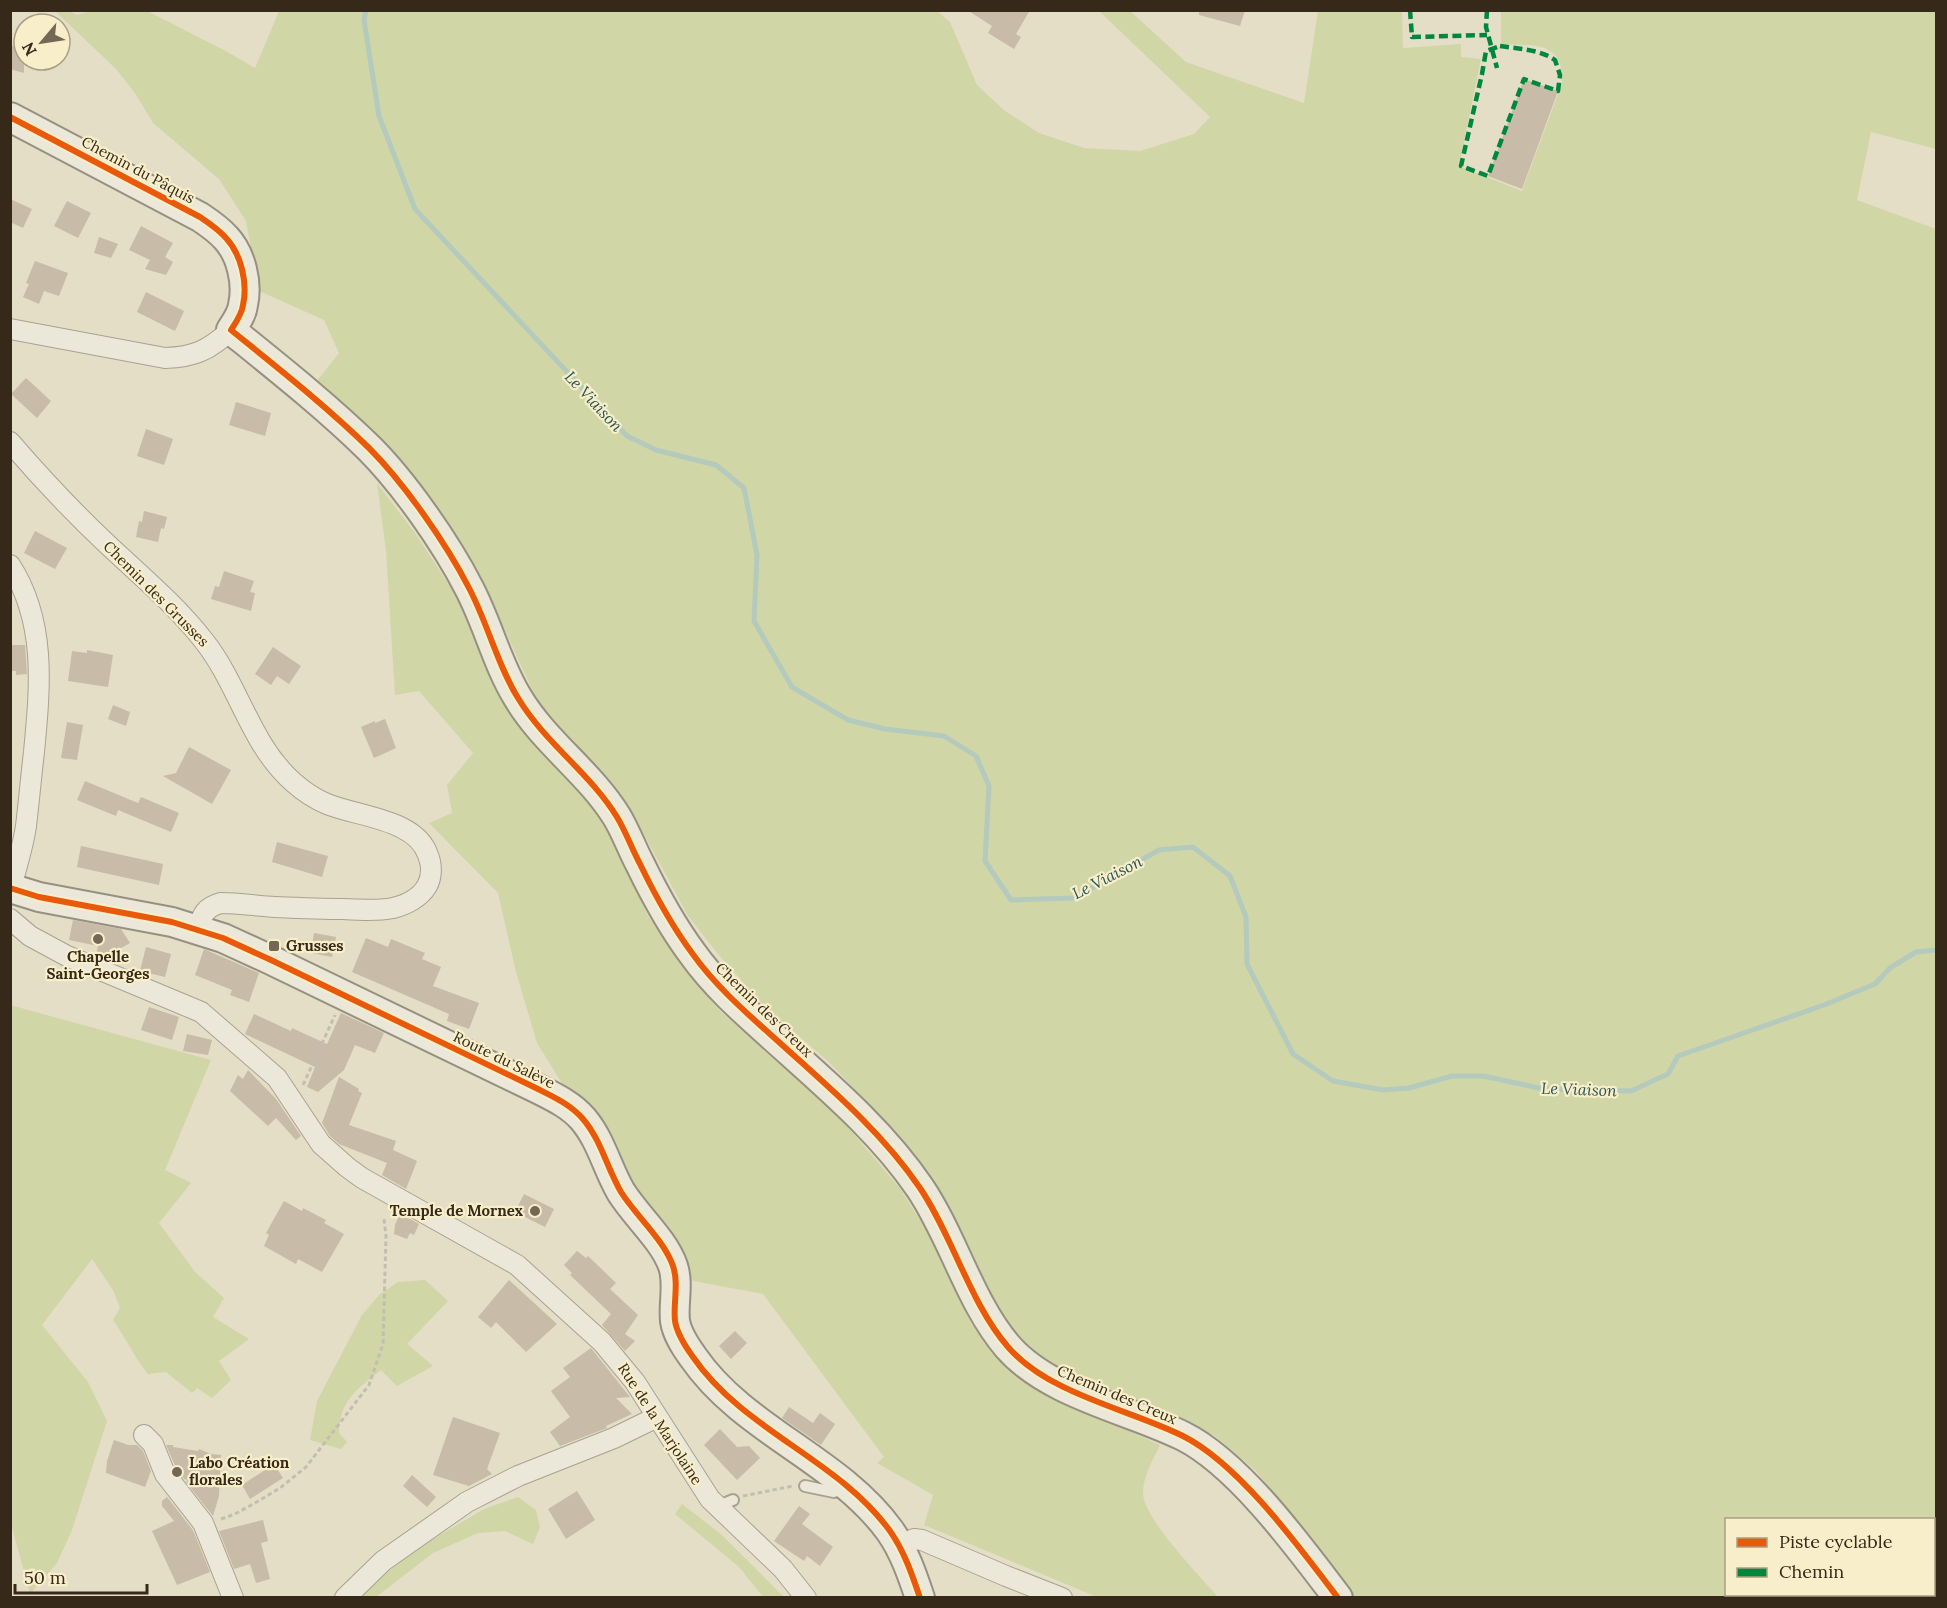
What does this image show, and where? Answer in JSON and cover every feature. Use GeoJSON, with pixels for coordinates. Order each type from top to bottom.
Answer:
{"type":"FeatureCollection","features":[{"type":"Feature","properties":{"kind":"street","name":"Chemin du Pâquis"},"geometry":{"type":"LineString","coordinates":[[10,117],[200,217],[227,239],[239,263],[244,287],[243,306],[231,330],[217,343],[193,355],[165,358],[10,329]]}},
{"type":"Feature","properties":{"kind":"street","name":"Chemin des Creux"},"geometry":{"type":"LineString","coordinates":[[231,330],[339,421],[371,450],[394,476],[433,529],[468,586],[502,667],[517,696],[546,736],[606,800],[621,824],[674,926],[693,954],[711,977],[741,1008],[849,1106],[905,1168],[936,1214],[990,1322],[1004,1343],[1019,1359],[1062,1386],[1186,1438],[1211,1455],[1236,1477],[1270,1513],[1338,1598]]}},
{"type":"Feature","properties":{"kind":"street","name":"Chemin des Grusses"},"geometry":{"type":"LineString","coordinates":[[10,442],[80,518],[197,632],[212,651],[226,675],[269,756],[294,783],[325,803],[400,826],[411,832],[420,840],[430,861],[431,873],[427,886],[419,896],[394,908],[369,910],[221,903],[211,906],[204,912],[198,929]]}},
{"type":"Feature","properties":{"kind":"street"},"geometry":{"type":"LineString","coordinates":[[10,565],[19,578],[31,611],[40,677],[26,828],[11,888]]}},
{"type":"Feature","properties":{"kind":"street","name":"Route du Salève"},"geometry":{"type":"LineString","coordinates":[[11,888],[39,897],[198,929],[262,955],[538,1089],[572,1108],[596,1139],[620,1190],[669,1258],[675,1277],[677,1330],[694,1360],[722,1391],[747,1413],[848,1487],[881,1520],[898,1545],[910,1569],[920,1598]]}},
{"type":"Feature","properties":{"kind":"street","name":"Rue de la Marjolaine"},"geometry":{"type":"LineString","coordinates":[[10,919],[30,936],[67,956],[201,1012],[265,1065],[277,1078],[321,1144],[354,1173],[504,1257],[528,1275],[610,1351],[635,1382],[682,1457],[725,1503],[806,1598]]}},
{"type":"Feature","properties":{"kind":"street"},"geometry":{"type":"LineString","coordinates":[[345,1598],[383,1561],[466,1502],[518,1476],[614,1438],[657,1417]]}},
{"type":"Feature","properties":{"kind":"street"},"geometry":{"type":"LineString","coordinates":[[144,1435],[153,1444],[165,1474],[203,1523],[233,1598]]}},
{"type":"Feature","properties":{"kind":"street"},"geometry":{"type":"LineString","coordinates":[[898,1545],[914,1539],[922,1540],[1062,1598]]}},
{"type":"Feature","properties":{"kind":"lane"},"geometry":{"type":"LineString","coordinates":[[805,1486],[837,1492],[848,1487]]}},
{"type":"Feature","properties":{"kind":"path"},"geometry":{"type":"LineString","coordinates":[[294,1103],[345,995]]}},
{"type":"Feature","properties":{"kind":"path"},"geometry":{"type":"LineString","coordinates":[[220,1520],[280,1488],[306,1467],[369,1385],[383,1344],[386,1236],[384,1219]]}},
{"type":"Feature","properties":{"kind":"path"},"geometry":{"type":"LineString","coordinates":[[725,1503],[783,1486],[805,1486]]}},
{"type":"Feature","properties":{"kind":"green space"},"geometry":{"type":"Polygon","coordinates":[[[91,11],[147,11],[255,68],[279,11],[937,11],[950,22],[977,85],[1005,111],[1039,133],[1084,148],[1140,151],[1194,134],[1210,117],[1099,11],[1130,11],[1186,62],[1304,103],[1318,11],[1402,11],[1403,48],[1461,44],[1461,57],[1481,59],[1459,166],[1522,191],[1562,83],[1561,69],[1558,59],[1544,48],[1501,44],[1501,11],[1936,11],[1936,149],[1871,132],[1857,200],[1936,229],[1936,1597],[1355,1597],[1256,1471],[1214,1435],[1065,1374],[1015,1338],[948,1210],[914,1159],[873,1109],[829,1062],[764,1006],[688,916],[633,814],[616,789],[556,725],[533,692],[477,569],[438,511],[316,382],[339,353],[324,320],[259,291],[246,221],[219,179],[153,123],[135,93],[116,69],[72,27],[72,12],[77,15],[91,11]]]}},
{"type":"Feature","properties":{"kind":"green space"},"geometry":{"type":"Polygon","coordinates":[[[377,483],[415,533],[457,597],[494,687],[512,718],[543,756],[586,798],[609,831],[647,914],[686,972],[721,1012],[829,1105],[899,1187],[927,1231],[971,1323],[997,1357],[1020,1378],[1046,1394],[1160,1445],[1145,1480],[1143,1493],[1145,1504],[1162,1531],[1218,1597],[1097,1597],[924,1525],[933,1495],[877,1463],[884,1457],[763,1294],[688,1280],[641,1203],[588,1105],[563,1085],[537,1043],[516,972],[498,893],[429,823],[452,813],[447,785],[473,753],[419,691],[395,695],[386,551],[377,483]]]}},
{"type":"Feature","properties":{"kind":"green space"},"geometry":{"type":"Polygon","coordinates":[[[10,1005],[211,1060],[165,1170],[191,1183],[159,1223],[195,1272],[224,1298],[213,1317],[249,1339],[219,1361],[231,1380],[212,1398],[197,1388],[192,1393],[166,1372],[148,1374],[113,1320],[120,1308],[113,1290],[92,1259],[42,1325],[88,1382],[107,1421],[72,1530],[57,1563],[30,1594],[10,1520],[10,1005]]]}},
{"type":"Feature","properties":{"kind":"green space"},"geometry":{"type":"Polygon","coordinates":[[[425,1280],[448,1301],[407,1344],[433,1366],[397,1386],[381,1370],[357,1390],[342,1412],[339,1433],[347,1442],[341,1449],[310,1440],[317,1401],[362,1315],[380,1294],[398,1282],[425,1280]]]}},
{"type":"Feature","properties":{"kind":"green space"},"geometry":{"type":"Polygon","coordinates":[[[518,1497],[536,1510],[540,1527],[533,1544],[505,1531],[478,1533],[433,1553],[376,1597],[362,1597],[360,1594],[418,1548],[484,1509],[518,1497]]]}},
{"type":"Feature","properties":{"kind":"green space"},"geometry":{"type":"Polygon","coordinates":[[[682,1504],[722,1535],[784,1597],[763,1597],[739,1567],[675,1514],[682,1504]]]}},
{"type":"Feature","properties":{"kind":"building"},"geometry":{"type":"Polygon","coordinates":[[[967,10],[1030,10],[1016,34],[1021,37],[1014,49],[988,33],[992,26],[967,10]]]}},
{"type":"Feature","properties":{"kind":"building"},"geometry":{"type":"Polygon","coordinates":[[[1199,10],[1245,10],[1240,26],[1199,15],[1199,10]]]}},
{"type":"Feature","properties":{"kind":"building"},"geometry":{"type":"Polygon","coordinates":[[[10,45],[12,46],[12,70],[10,69],[10,45]]]}},
{"type":"Feature","properties":{"kind":"building"},"geometry":{"type":"Polygon","coordinates":[[[1524,79],[1558,91],[1522,189],[1488,176],[1524,79]]]}},
{"type":"Feature","properties":{"kind":"building"},"geometry":{"type":"Polygon","coordinates":[[[10,199],[32,209],[23,228],[10,222],[10,199]]]}},
{"type":"Feature","properties":{"kind":"building"},"geometry":{"type":"Polygon","coordinates":[[[67,201],[91,213],[78,238],[54,226],[67,201]]]}},
{"type":"Feature","properties":{"kind":"building"},"geometry":{"type":"Polygon","coordinates":[[[141,226],[173,243],[165,257],[173,262],[166,275],[145,269],[150,260],[129,250],[141,226]]]}},
{"type":"Feature","properties":{"kind":"building"},"geometry":{"type":"Polygon","coordinates":[[[99,237],[118,244],[111,258],[94,253],[99,237]]]}},
{"type":"Feature","properties":{"kind":"building"},"geometry":{"type":"Polygon","coordinates":[[[35,261],[68,273],[59,296],[44,291],[39,304],[23,297],[35,261]]]}},
{"type":"Feature","properties":{"kind":"building"},"geometry":{"type":"Polygon","coordinates":[[[146,292],[184,311],[175,331],[137,312],[146,292]]]}},
{"type":"Feature","properties":{"kind":"building"},"geometry":{"type":"Polygon","coordinates":[[[26,378],[51,401],[37,418],[11,394],[26,378]]]}},
{"type":"Feature","properties":{"kind":"building"},"geometry":{"type":"Polygon","coordinates":[[[236,402],[271,413],[265,436],[229,425],[236,402]]]}},
{"type":"Feature","properties":{"kind":"building"},"geometry":{"type":"Polygon","coordinates":[[[146,429],[173,439],[164,465],[137,456],[146,429]]]}},
{"type":"Feature","properties":{"kind":"building"},"geometry":{"type":"Polygon","coordinates":[[[144,511],[167,517],[164,529],[161,528],[158,542],[136,537],[139,521],[142,522],[144,511]]]}},
{"type":"Feature","properties":{"kind":"building"},"geometry":{"type":"Polygon","coordinates":[[[35,531],[67,548],[55,569],[24,553],[35,531]]]}},
{"type":"Feature","properties":{"kind":"building"},"geometry":{"type":"Polygon","coordinates":[[[224,571],[254,581],[250,592],[255,593],[251,611],[211,599],[215,586],[219,587],[224,571]]]}},
{"type":"Feature","properties":{"kind":"building"},"geometry":{"type":"Polygon","coordinates":[[[10,645],[25,645],[27,674],[16,675],[16,671],[10,671],[10,645]]]}},
{"type":"Feature","properties":{"kind":"building"},"geometry":{"type":"Polygon","coordinates":[[[273,647],[301,666],[289,684],[277,676],[271,685],[255,674],[273,647]]]}},
{"type":"Feature","properties":{"kind":"building"},"geometry":{"type":"Polygon","coordinates":[[[87,650],[113,655],[108,687],[68,681],[72,651],[87,653],[87,650]]]}},
{"type":"Feature","properties":{"kind":"building"},"geometry":{"type":"Polygon","coordinates":[[[113,705],[130,712],[126,726],[108,719],[113,705]]]}},
{"type":"Feature","properties":{"kind":"building"},"geometry":{"type":"Polygon","coordinates":[[[385,719],[396,748],[374,758],[361,727],[385,719]]]}},
{"type":"Feature","properties":{"kind":"building"},"geometry":{"type":"Polygon","coordinates":[[[67,722],[83,725],[77,760],[61,758],[67,722]]]}},
{"type":"Feature","properties":{"kind":"building"},"geometry":{"type":"Polygon","coordinates":[[[189,747],[231,770],[212,804],[163,776],[176,773],[189,747]]]}},
{"type":"Feature","properties":{"kind":"building"},"geometry":{"type":"Polygon","coordinates":[[[85,781],[138,803],[141,797],[179,813],[171,832],[118,810],[116,816],[77,800],[85,781]]]}},
{"type":"Feature","properties":{"kind":"building"},"geometry":{"type":"Polygon","coordinates":[[[277,842],[328,856],[322,877],[272,862],[277,842]]]}},
{"type":"Feature","properties":{"kind":"building"},"geometry":{"type":"Polygon","coordinates":[[[81,846],[163,864],[159,885],[77,867],[81,846]]]}},
{"type":"Feature","properties":{"kind":"building","name":"Chapelle Saint-Georges"},"geometry":{"type":"Polygon","coordinates":[[[73,920],[121,929],[130,943],[116,951],[114,960],[96,955],[98,946],[69,940],[73,920]]]}},
{"type":"Feature","properties":{"kind":"building"},"geometry":{"type":"Polygon","coordinates":[[[314,933],[336,937],[332,957],[311,953],[314,933]]]}},
{"type":"Feature","properties":{"kind":"building"},"geometry":{"type":"Polygon","coordinates":[[[366,938],[388,947],[391,939],[425,953],[422,959],[441,967],[433,986],[479,1003],[469,1029],[447,1021],[449,1014],[352,972],[366,938]]]}},
{"type":"Feature","properties":{"kind":"building"},"geometry":{"type":"Polygon","coordinates":[[[146,947],[171,954],[165,977],[140,971],[146,947]]]}},
{"type":"Feature","properties":{"kind":"building"},"geometry":{"type":"Polygon","coordinates":[[[204,949],[259,973],[249,1002],[230,995],[232,990],[195,975],[204,949]]]}},
{"type":"Feature","properties":{"kind":"building"},"geometry":{"type":"Polygon","coordinates":[[[149,1007],[179,1017],[172,1040],[141,1030],[149,1007]]]}},
{"type":"Feature","properties":{"kind":"building"},"geometry":{"type":"Polygon","coordinates":[[[341,1013],[384,1033],[375,1053],[355,1045],[344,1070],[318,1092],[307,1087],[315,1067],[245,1034],[254,1014],[327,1044],[341,1013]]]}},
{"type":"Feature","properties":{"kind":"building"},"geometry":{"type":"Polygon","coordinates":[[[187,1034],[212,1040],[208,1055],[183,1051],[187,1034]]]}},
{"type":"Feature","properties":{"kind":"building"},"geometry":{"type":"Polygon","coordinates":[[[248,1070],[276,1099],[301,1136],[296,1140],[276,1118],[268,1126],[230,1091],[238,1075],[243,1079],[248,1070]]]}},
{"type":"Feature","properties":{"kind":"building"},"geometry":{"type":"Polygon","coordinates":[[[339,1077],[362,1093],[349,1125],[396,1141],[393,1150],[417,1161],[406,1189],[382,1175],[387,1163],[339,1144],[330,1136],[322,1123],[339,1077]]]}},
{"type":"Feature","properties":{"kind":"building","name":"Temple de Mornex"},"geometry":{"type":"Polygon","coordinates":[[[524,1194],[554,1209],[545,1227],[515,1212],[524,1194]]]}},
{"type":"Feature","properties":{"kind":"building"},"geometry":{"type":"Polygon","coordinates":[[[284,1201],[326,1220],[324,1223],[344,1234],[322,1272],[298,1259],[296,1264],[264,1246],[269,1235],[266,1233],[284,1201]]]}},
{"type":"Feature","properties":{"kind":"building"},"geometry":{"type":"Polygon","coordinates":[[[400,1213],[419,1224],[414,1235],[410,1233],[407,1239],[394,1234],[400,1213]]]}},
{"type":"Feature","properties":{"kind":"building"},"geometry":{"type":"Polygon","coordinates":[[[577,1251],[586,1258],[588,1256],[616,1283],[610,1289],[638,1315],[625,1334],[635,1341],[625,1351],[602,1325],[611,1314],[570,1275],[572,1273],[564,1265],[577,1251]]]}},
{"type":"Feature","properties":{"kind":"building"},"geometry":{"type":"Polygon","coordinates":[[[509,1280],[557,1324],[526,1352],[496,1322],[491,1328],[478,1317],[509,1280]]]}},
{"type":"Feature","properties":{"kind":"building"},"geometry":{"type":"Polygon","coordinates":[[[735,1331],[747,1343],[731,1359],[719,1346],[735,1331]]]}},
{"type":"Feature","properties":{"kind":"building"},"geometry":{"type":"Polygon","coordinates":[[[591,1348],[630,1397],[616,1398],[632,1414],[606,1426],[607,1428],[560,1446],[550,1432],[570,1417],[551,1391],[570,1377],[563,1368],[591,1348]]]}},
{"type":"Feature","properties":{"kind":"building"},"geometry":{"type":"Polygon","coordinates":[[[789,1407],[813,1423],[820,1413],[835,1424],[821,1445],[782,1418],[789,1407]]]}},
{"type":"Feature","properties":{"kind":"building"},"geometry":{"type":"Polygon","coordinates":[[[453,1417],[500,1433],[487,1469],[492,1474],[469,1486],[433,1475],[453,1417]]]}},
{"type":"Feature","properties":{"kind":"building"},"geometry":{"type":"Polygon","coordinates":[[[720,1429],[737,1447],[749,1446],[760,1458],[737,1480],[704,1445],[720,1429]]]}},
{"type":"Feature","properties":{"kind":"building"},"geometry":{"type":"Polygon","coordinates":[[[114,1440],[128,1445],[137,1445],[143,1451],[151,1471],[145,1487],[106,1473],[107,1461],[114,1440]]]}},
{"type":"Feature","properties":{"kind":"building"},"geometry":{"type":"Polygon","coordinates":[[[166,1445],[198,1451],[199,1449],[221,1455],[219,1496],[213,1516],[186,1482],[188,1480],[184,1479],[176,1468],[166,1445]]]}},
{"type":"Feature","properties":{"kind":"building"},"geometry":{"type":"Polygon","coordinates":[[[274,1464],[283,1478],[250,1499],[242,1485],[274,1464]]]}},
{"type":"Feature","properties":{"kind":"building"},"geometry":{"type":"Polygon","coordinates":[[[412,1475],[436,1497],[427,1507],[403,1486],[412,1475]]]}},
{"type":"Feature","properties":{"kind":"building"},"geometry":{"type":"Polygon","coordinates":[[[577,1491],[595,1520],[566,1539],[548,1509],[577,1491]]]}},
{"type":"Feature","properties":{"kind":"building"},"geometry":{"type":"Polygon","coordinates":[[[167,1497],[192,1529],[210,1572],[177,1585],[152,1531],[174,1521],[162,1506],[162,1501],[167,1497]]]}},
{"type":"Feature","properties":{"kind":"building"},"geometry":{"type":"Polygon","coordinates":[[[799,1506],[810,1514],[802,1524],[833,1547],[820,1566],[807,1556],[804,1561],[774,1541],[799,1506]]]}},
{"type":"Feature","properties":{"kind":"building"},"geometry":{"type":"Polygon","coordinates":[[[263,1520],[268,1541],[261,1543],[270,1579],[256,1583],[250,1564],[234,1569],[219,1531],[263,1520]]]}},
{"type":"Feature","properties":{"kind":"waterway","name":"Le Viaison"},"geometry":{"type":"LineString","coordinates":[[366,10],[364,20],[379,116],[415,209],[627,436],[656,450],[716,465],[744,488],[757,555],[754,621],[792,687],[848,720],[885,729],[944,736],[976,756],[989,786],[985,861],[1011,900],[1074,898],[1159,850],[1193,847],[1230,876],[1246,917],[1247,964],[1293,1054],[1333,1081],[1383,1090],[1409,1088],[1452,1076],[1483,1076],[1544,1089],[1631,1091],[1668,1074],[1678,1056],[1824,1005],[1875,984],[1890,968],[1916,952],[1936,950]]}},
{"type":"Feature","properties":{"kind":"marked path"},"geometry":{"type":"LineString","coordinates":[[1410,10],[1412,37],[1487,35]]}},
{"type":"Feature","properties":{"kind":"marked path"},"geometry":{"type":"LineString","coordinates":[[1487,10],[1486,27],[1497,68]]}},
{"type":"Feature","properties":{"kind":"marked path"},"geometry":{"type":"LineString","coordinates":[[1500,46],[1529,50],[1549,56],[1555,60],[1560,75],[1558,91],[1524,79],[1488,176],[1461,166],[1486,51],[1500,46]]}},
{"type":"Feature","properties":{"kind":"cycle path"},"geometry":{"type":"LineString","coordinates":[[10,117],[200,217],[226,238],[236,252],[245,288],[241,312],[231,330],[353,432],[382,462],[424,514],[469,588],[504,672],[518,698],[541,729],[594,786],[617,817],[658,899],[685,943],[729,996],[850,1107],[904,1166],[932,1207],[972,1290],[995,1330],[1008,1347],[1025,1363],[1067,1389],[1161,1426],[1204,1449],[1247,1486],[1338,1598]]}},
{"type":"Feature","properties":{"kind":"cycle path"},"geometry":{"type":"LineString","coordinates":[[10,888],[39,897],[172,922],[223,938],[538,1089],[573,1110],[583,1119],[595,1136],[621,1192],[669,1256],[676,1280],[676,1326],[690,1353],[714,1383],[738,1405],[844,1484],[869,1506],[890,1531],[899,1547],[920,1598]]}},
{"type":"Feature","properties":{"kind":"place","name":"Chapelle Saint-Georges"},"geometry":{"type":"Point","coordinates":[98,939]}},
{"type":"Feature","properties":{"kind":"place","name":"Grusses"},"geometry":{"type":"Point","coordinates":[274,946]}},
{"type":"Feature","properties":{"kind":"place","name":"Temple de Mornex"},"geometry":{"type":"Point","coordinates":[535,1211]}},
{"type":"Feature","properties":{"kind":"place","name":"Labo Création florales"},"geometry":{"type":"Point","coordinates":[177,1472]}}]}
